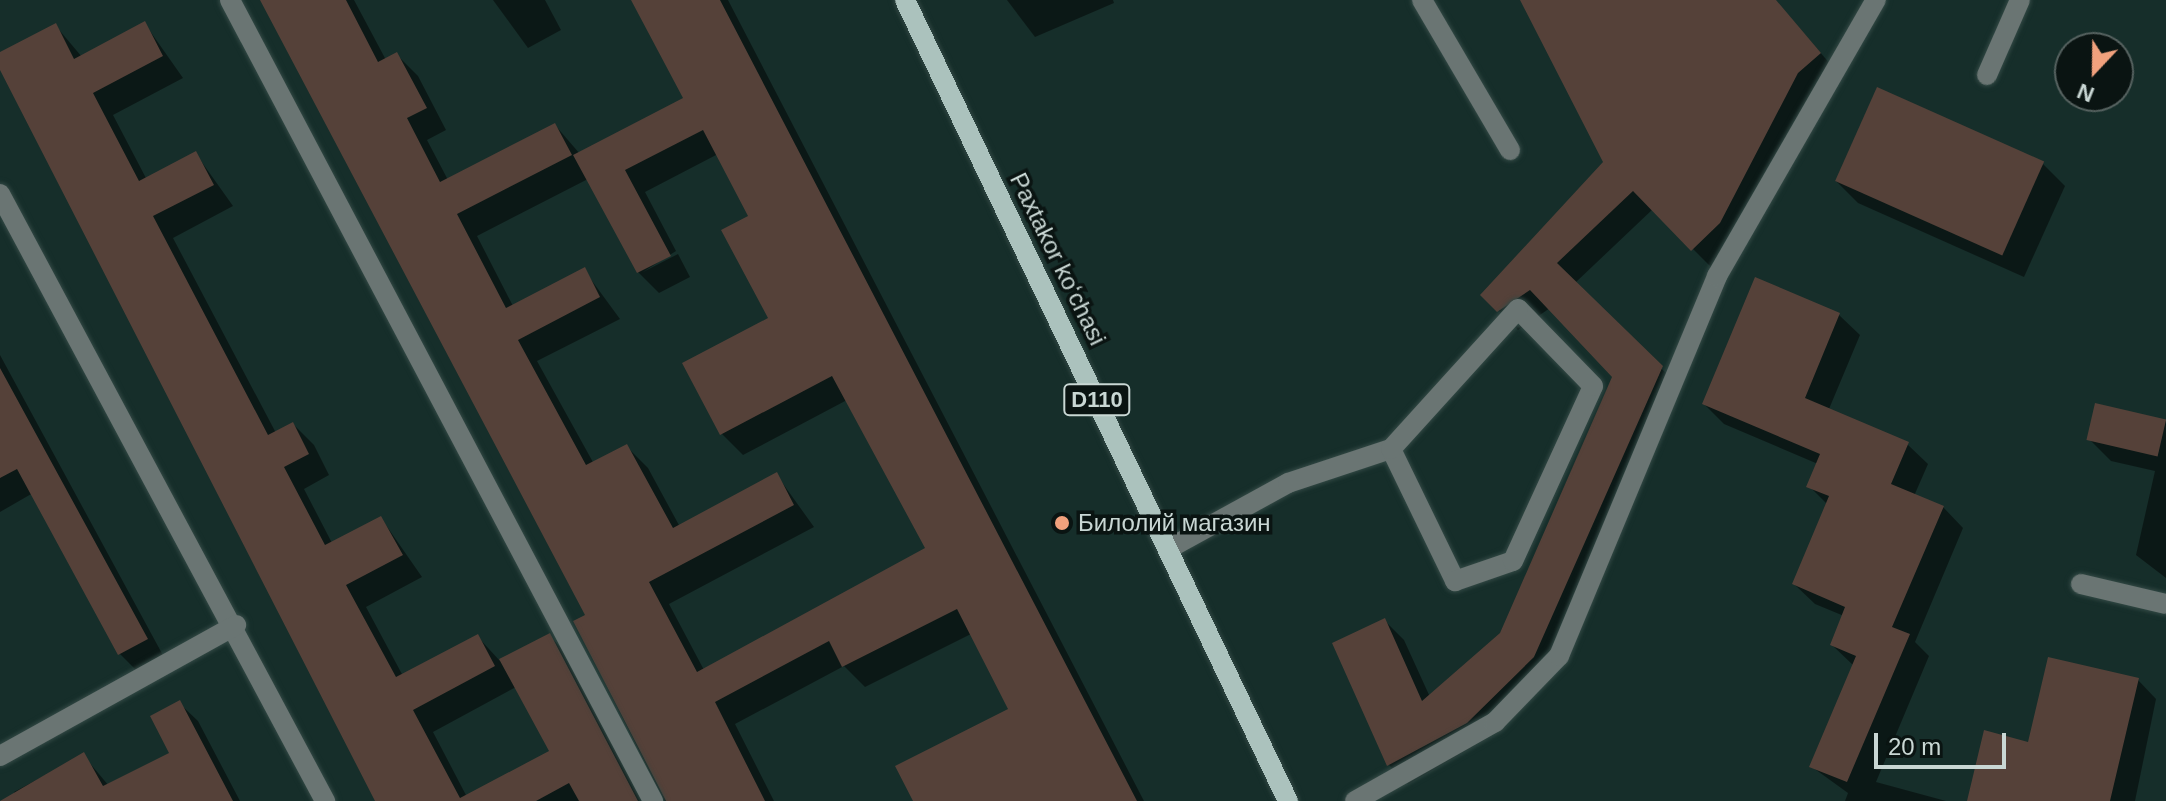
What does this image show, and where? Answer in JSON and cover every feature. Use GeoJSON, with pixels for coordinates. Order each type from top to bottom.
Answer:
{"type":"FeatureCollection","features":[{"type":"Feature","properties":{"kind":"main road","name":"Paxtakor koʻchasi"},"geometry":{"type":"LineString","coordinates":[[905,0],[1288,801]]}},
{"type":"Feature","properties":{"kind":"street"},"geometry":{"type":"LineString","coordinates":[[230,0],[653,801]]}},
{"type":"Feature","properties":{"kind":"street"},"geometry":{"type":"LineString","coordinates":[[1422,0],[1510,150]]}},
{"type":"Feature","properties":{"kind":"street"},"geometry":{"type":"LineString","coordinates":[[1355,801],[1495,722],[1559,656],[1717,276],[1876,0]]}},
{"type":"Feature","properties":{"kind":"street"},"geometry":{"type":"LineString","coordinates":[[1987,75],[2020,0]]}},
{"type":"Feature","properties":{"kind":"street"},"geometry":{"type":"LineString","coordinates":[[0,194],[236,625],[325,801]]}},
{"type":"Feature","properties":{"kind":"street"},"geometry":{"type":"LineString","coordinates":[[1168,549],[1288,483],[1391,449],[1518,309],[1593,386],[1513,561],[1455,581],[1391,449]]}},
{"type":"Feature","properties":{"kind":"street"},"geometry":{"type":"LineString","coordinates":[[2081,584],[2166,604]]}},
{"type":"Feature","properties":{"kind":"street"},"geometry":{"type":"LineString","coordinates":[[0,756],[236,625]]}},
{"type":"Feature","properties":{"kind":"building"},"geometry":{"type":"Polygon","coordinates":[[[260,0],[346,0],[378,62],[397,52],[427,108],[407,118],[440,182],[555,123],[572,155],[457,214],[506,308],[585,267],[600,297],[518,340],[586,465],[627,444],[673,528],[777,472],[794,505],[649,582],[697,672],[925,548],[832,376],[720,435],[682,363],[768,318],[721,230],[748,216],[703,130],[625,170],[671,256],[637,273],[573,155],[683,98],[631,0],[720,0],[1137,801],[913,801],[895,766],[1008,709],[957,609],[842,667],[829,641],[715,702],[765,801],[666,801],[573,621],[585,615],[260,0]]]}},
{"type":"Feature","properties":{"kind":"building"},"geometry":{"type":"Polygon","coordinates":[[[1520,0],[1776,0],[1821,53],[1798,73],[1720,223],[1691,251],[1633,191],[1557,263],[1663,366],[1534,657],[1467,723],[1387,766],[1332,643],[1385,618],[1422,701],[1500,633],[1612,377],[1530,290],[1497,312],[1480,295],[1603,162],[1520,0]]]}},
{"type":"Feature","properties":{"kind":"building"},"geometry":{"type":"Polygon","coordinates":[[[145,21],[163,56],[93,93],[139,181],[196,151],[214,185],[153,216],[268,435],[293,422],[309,454],[284,467],[325,545],[381,516],[403,555],[346,585],[396,677],[478,634],[495,666],[413,710],[460,798],[549,751],[499,659],[550,633],[638,801],[579,801],[569,783],[536,801],[375,801],[0,70],[0,52],[56,23],[74,59],[145,21]]]}},
{"type":"Feature","properties":{"kind":"building"},"geometry":{"type":"Polygon","coordinates":[[[1877,87],[2044,161],[2002,256],[1835,181],[1877,87]]]}},
{"type":"Feature","properties":{"kind":"building"},"geometry":{"type":"Polygon","coordinates":[[[1755,277],[1840,313],[1805,398],[1909,442],[1891,484],[1944,506],[1892,627],[1910,634],[1847,782],[1809,767],[1856,656],[1830,645],[1845,607],[1792,584],[1829,496],[1806,487],[1820,454],[1702,404],[1755,277]]]}},
{"type":"Feature","properties":{"kind":"building"},"geometry":{"type":"Polygon","coordinates":[[[0,368],[148,639],[118,655],[17,469],[0,478],[0,368]]]}},
{"type":"Feature","properties":{"kind":"building"},"geometry":{"type":"Polygon","coordinates":[[[2095,403],[2166,419],[2158,456],[2086,440],[2095,403]]]}},
{"type":"Feature","properties":{"kind":"building"},"geometry":{"type":"Polygon","coordinates":[[[2048,657],[2139,678],[2110,801],[1967,801],[1984,730],[2028,742],[2048,657]]]}},
{"type":"Feature","properties":{"kind":"building"},"geometry":{"type":"Polygon","coordinates":[[[180,700],[233,801],[0,801],[84,752],[103,786],[169,753],[150,716],[180,700]]]}},
{"type":"Feature","properties":{"kind":"place","name":"Билолий магазин"},"geometry":{"type":"Point","coordinates":[1062,523]}}]}
